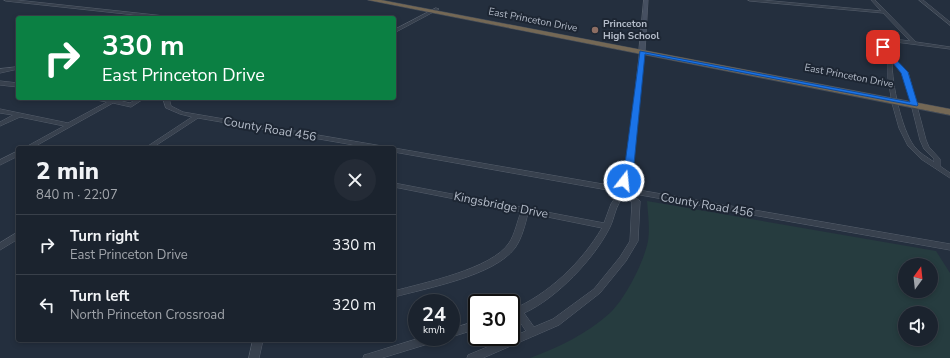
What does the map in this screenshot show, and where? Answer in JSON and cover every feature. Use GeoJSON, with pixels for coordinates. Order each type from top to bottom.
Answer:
{"type":"FeatureCollection","features":[{"type":"Feature","properties":{"kind":"highway","name":"East Princeton Drive"},"geometry":{"type":"LineString","coordinates":[[371,0],[435,10]]}},
{"type":"Feature","properties":{"kind":"highway","name":"East Princeton Drive"},"geometry":{"type":"LineString","coordinates":[[390,0],[642,53],[895,98],[950,112]]}},
{"type":"Feature","properties":{"kind":"highway","name":"East Princeton Drive"},"geometry":{"type":"LineString","coordinates":[[913,102],[950,106]]}},
{"type":"Feature","properties":{"kind":"street"},"geometry":{"type":"LineString","coordinates":[[6,0],[155,16]]}},
{"type":"Feature","properties":{"kind":"street"},"geometry":{"type":"LineString","coordinates":[[520,310],[557,286],[585,257],[608,226],[616,199],[623,192],[630,164],[646,0]]}},
{"type":"Feature","properties":{"kind":"street"},"geometry":{"type":"LineString","coordinates":[[750,0],[779,1],[884,12]]}},
{"type":"Feature","properties":{"kind":"street"},"geometry":{"type":"LineString","coordinates":[[826,0],[831,7]]}},
{"type":"Feature","properties":{"kind":"street"},"geometry":{"type":"LineString","coordinates":[[873,0],[914,43]]}},
{"type":"Feature","properties":{"kind":"street"},"geometry":{"type":"LineString","coordinates":[[921,0],[950,24]]}},
{"type":"Feature","properties":{"kind":"street"},"geometry":{"type":"LineString","coordinates":[[396,31],[435,10]]}},
{"type":"Feature","properties":{"kind":"street"},"geometry":{"type":"LineString","coordinates":[[937,167],[937,159],[926,148],[922,140],[904,72],[890,57],[876,38],[950,48]]}},
{"type":"Feature","properties":{"kind":"street"},"geometry":{"type":"LineString","coordinates":[[890,57],[889,70],[895,98],[907,138],[912,147],[920,156],[950,176]]}},
{"type":"Feature","properties":{"kind":"street"},"geometry":{"type":"LineString","coordinates":[[0,71],[16,68]]}},
{"type":"Feature","properties":{"kind":"street"},"geometry":{"type":"LineString","coordinates":[[0,82],[16,85]]}},
{"type":"Feature","properties":{"kind":"street"},"geometry":{"type":"LineString","coordinates":[[102,100],[131,104],[138,100]]}},
{"type":"Feature","properties":{"kind":"street","name":"County Road 456"},"geometry":{"type":"LineString","coordinates":[[166,100],[166,104],[173,110],[197,116],[370,146]]}},
{"type":"Feature","properties":{"kind":"street"},"geometry":{"type":"LineString","coordinates":[[31,146],[113,102]]}},
{"type":"Feature","properties":{"kind":"street"},"geometry":{"type":"LineString","coordinates":[[0,111],[70,125]]}},
{"type":"Feature","properties":{"kind":"street"},"geometry":{"type":"LineString","coordinates":[[0,124],[19,115]]}},
{"type":"Feature","properties":{"kind":"street"},"geometry":{"type":"LineString","coordinates":[[151,146],[197,116]]}},
{"type":"Feature","properties":{"kind":"street","name":"County Road 456"},"geometry":{"type":"LineString","coordinates":[[396,150],[623,192],[950,247]]}},
{"type":"Feature","properties":{"kind":"street"},"geometry":{"type":"LineString","coordinates":[[0,163],[16,154]]}},
{"type":"Feature","properties":{"kind":"street","name":"Kingsbridge Drive"},"geometry":{"type":"LineString","coordinates":[[396,185],[608,226]]}},
{"type":"Feature","properties":{"kind":"street"},"geometry":{"type":"LineString","coordinates":[[472,358],[556,322],[597,292],[623,259],[634,241],[636,201],[623,192]]}},
{"type":"Feature","properties":{"kind":"street"},"geometry":{"type":"LineString","coordinates":[[396,293],[452,278],[492,262],[512,247],[526,210]]}},
{"type":"Feature","properties":{"kind":"street"},"geometry":{"type":"LineString","coordinates":[[0,246],[16,236]]}},
{"type":"Feature","properties":{"kind":"street"},"geometry":{"type":"LineString","coordinates":[[520,319],[532,332]]}},
{"type":"Feature","properties":{"kind":"street"},"geometry":{"type":"LineString","coordinates":[[254,358],[258,342]]}},
{"type":"Feature","properties":{"kind":"street"},"geometry":{"type":"LineString","coordinates":[[368,358],[408,346]]}},
{"type":"Feature","properties":{"kind":"green space"},"geometry":{"type":"Polygon","coordinates":[[[647,201],[936,251],[950,273],[950,358],[530,358],[551,350],[582,334],[601,321],[616,307],[628,290],[646,250],[649,221],[647,201]]]}},
{"type":"Feature","properties":{"kind":"place","name":"Princeton High School"},"geometry":{"type":"Point","coordinates":[595,30]}},
{"type":"Feature","properties":{"kind":"route"},"geometry":{"type":"LineString","coordinates":[[624,181],[630,164],[642,52],[914,105],[904,72],[883,47]]}}]}
